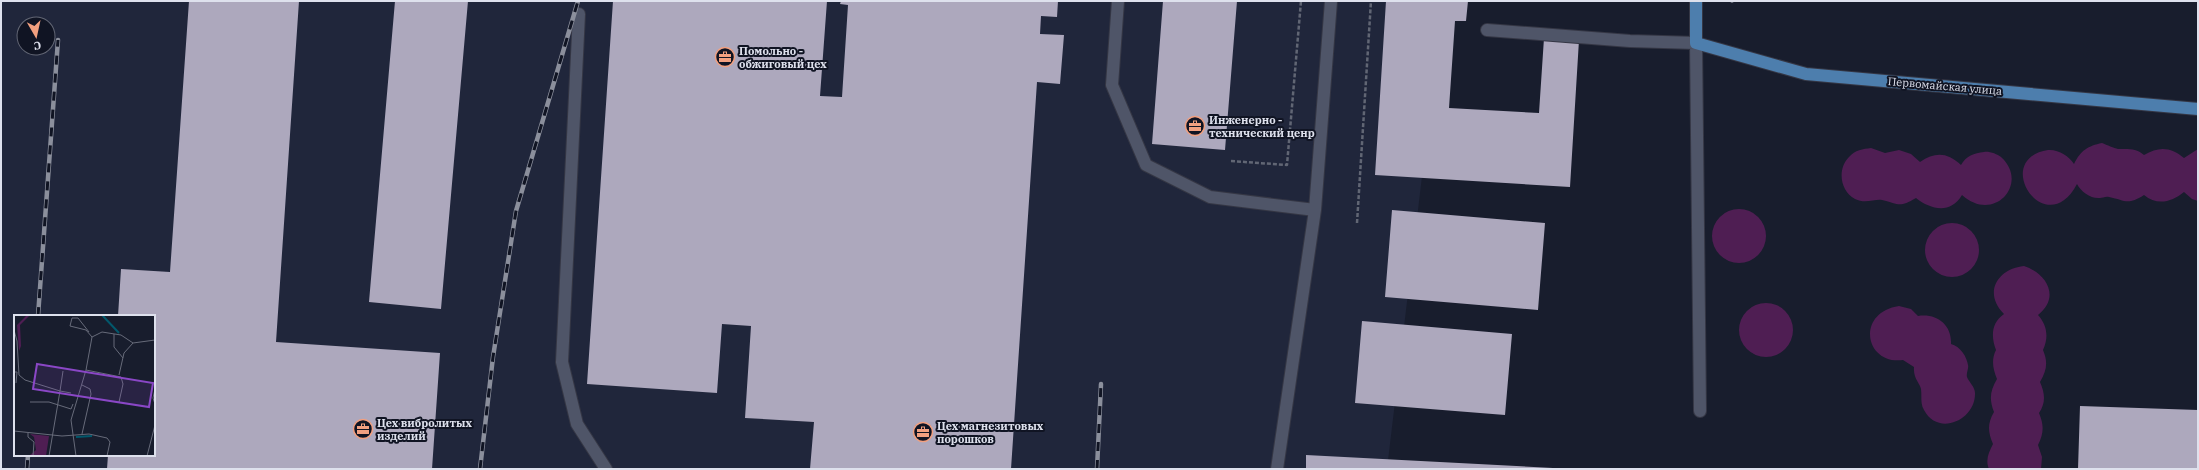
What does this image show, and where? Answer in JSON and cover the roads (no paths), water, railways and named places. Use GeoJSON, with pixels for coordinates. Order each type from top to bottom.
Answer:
{"type":"FeatureCollection","features":[{"type":"Feature","properties":{"kind":"main road"},"geometry":{"type":"LineString","coordinates":[[1696,1],[1696,43]]}},
{"type":"Feature","properties":{"kind":"main road","name":"Первомайская улица"},"geometry":{"type":"LineString","coordinates":[[1696,43],[1806,74],[2198,109]]}},
{"type":"Feature","properties":{"kind":"lane"},"geometry":{"type":"LineString","coordinates":[[1118,1],[1112,85],[1146,165],[1210,196],[1315,210]]}},
{"type":"Feature","properties":{"kind":"lane"},"geometry":{"type":"LineString","coordinates":[[1277,469],[1315,210],[1331,1]]}},
{"type":"Feature","properties":{"kind":"lane"},"geometry":{"type":"LineString","coordinates":[[579,14],[562,362],[577,424],[606,469]]}},
{"type":"Feature","properties":{"kind":"lane"},"geometry":{"type":"LineString","coordinates":[[1487,30],[1630,41],[1696,43],[1700,411]]}},
{"type":"Feature","properties":{"kind":"railway"},"geometry":{"type":"LineString","coordinates":[[480,469],[493,357],[516,211],[578,1]]}},
{"type":"Feature","properties":{"kind":"railway"},"geometry":{"type":"LineString","coordinates":[[38,315],[58,40]]}},
{"type":"Feature","properties":{"kind":"railway"},"geometry":{"type":"LineString","coordinates":[[1097,469],[1101,384]]}},
{"type":"Feature","properties":{"kind":"railway"},"geometry":{"type":"LineString","coordinates":[[27,469],[28,456]]}},
{"type":"Feature","properties":{"kind":"place","name":"Помольно - обжиговый цех"},"geometry":{"type":"Point","coordinates":[725,57]}},
{"type":"Feature","properties":{"kind":"place","name":"Инженерно - технический ценр"},"geometry":{"type":"Point","coordinates":[1195,126]}},
{"type":"Feature","properties":{"kind":"place","name":"Цех вибролитых изделий"},"geometry":{"type":"Point","coordinates":[363,429]}},
{"type":"Feature","properties":{"kind":"place","name":"Цех магнезитовых порошков"},"geometry":{"type":"Point","coordinates":[923,432]}}]}
